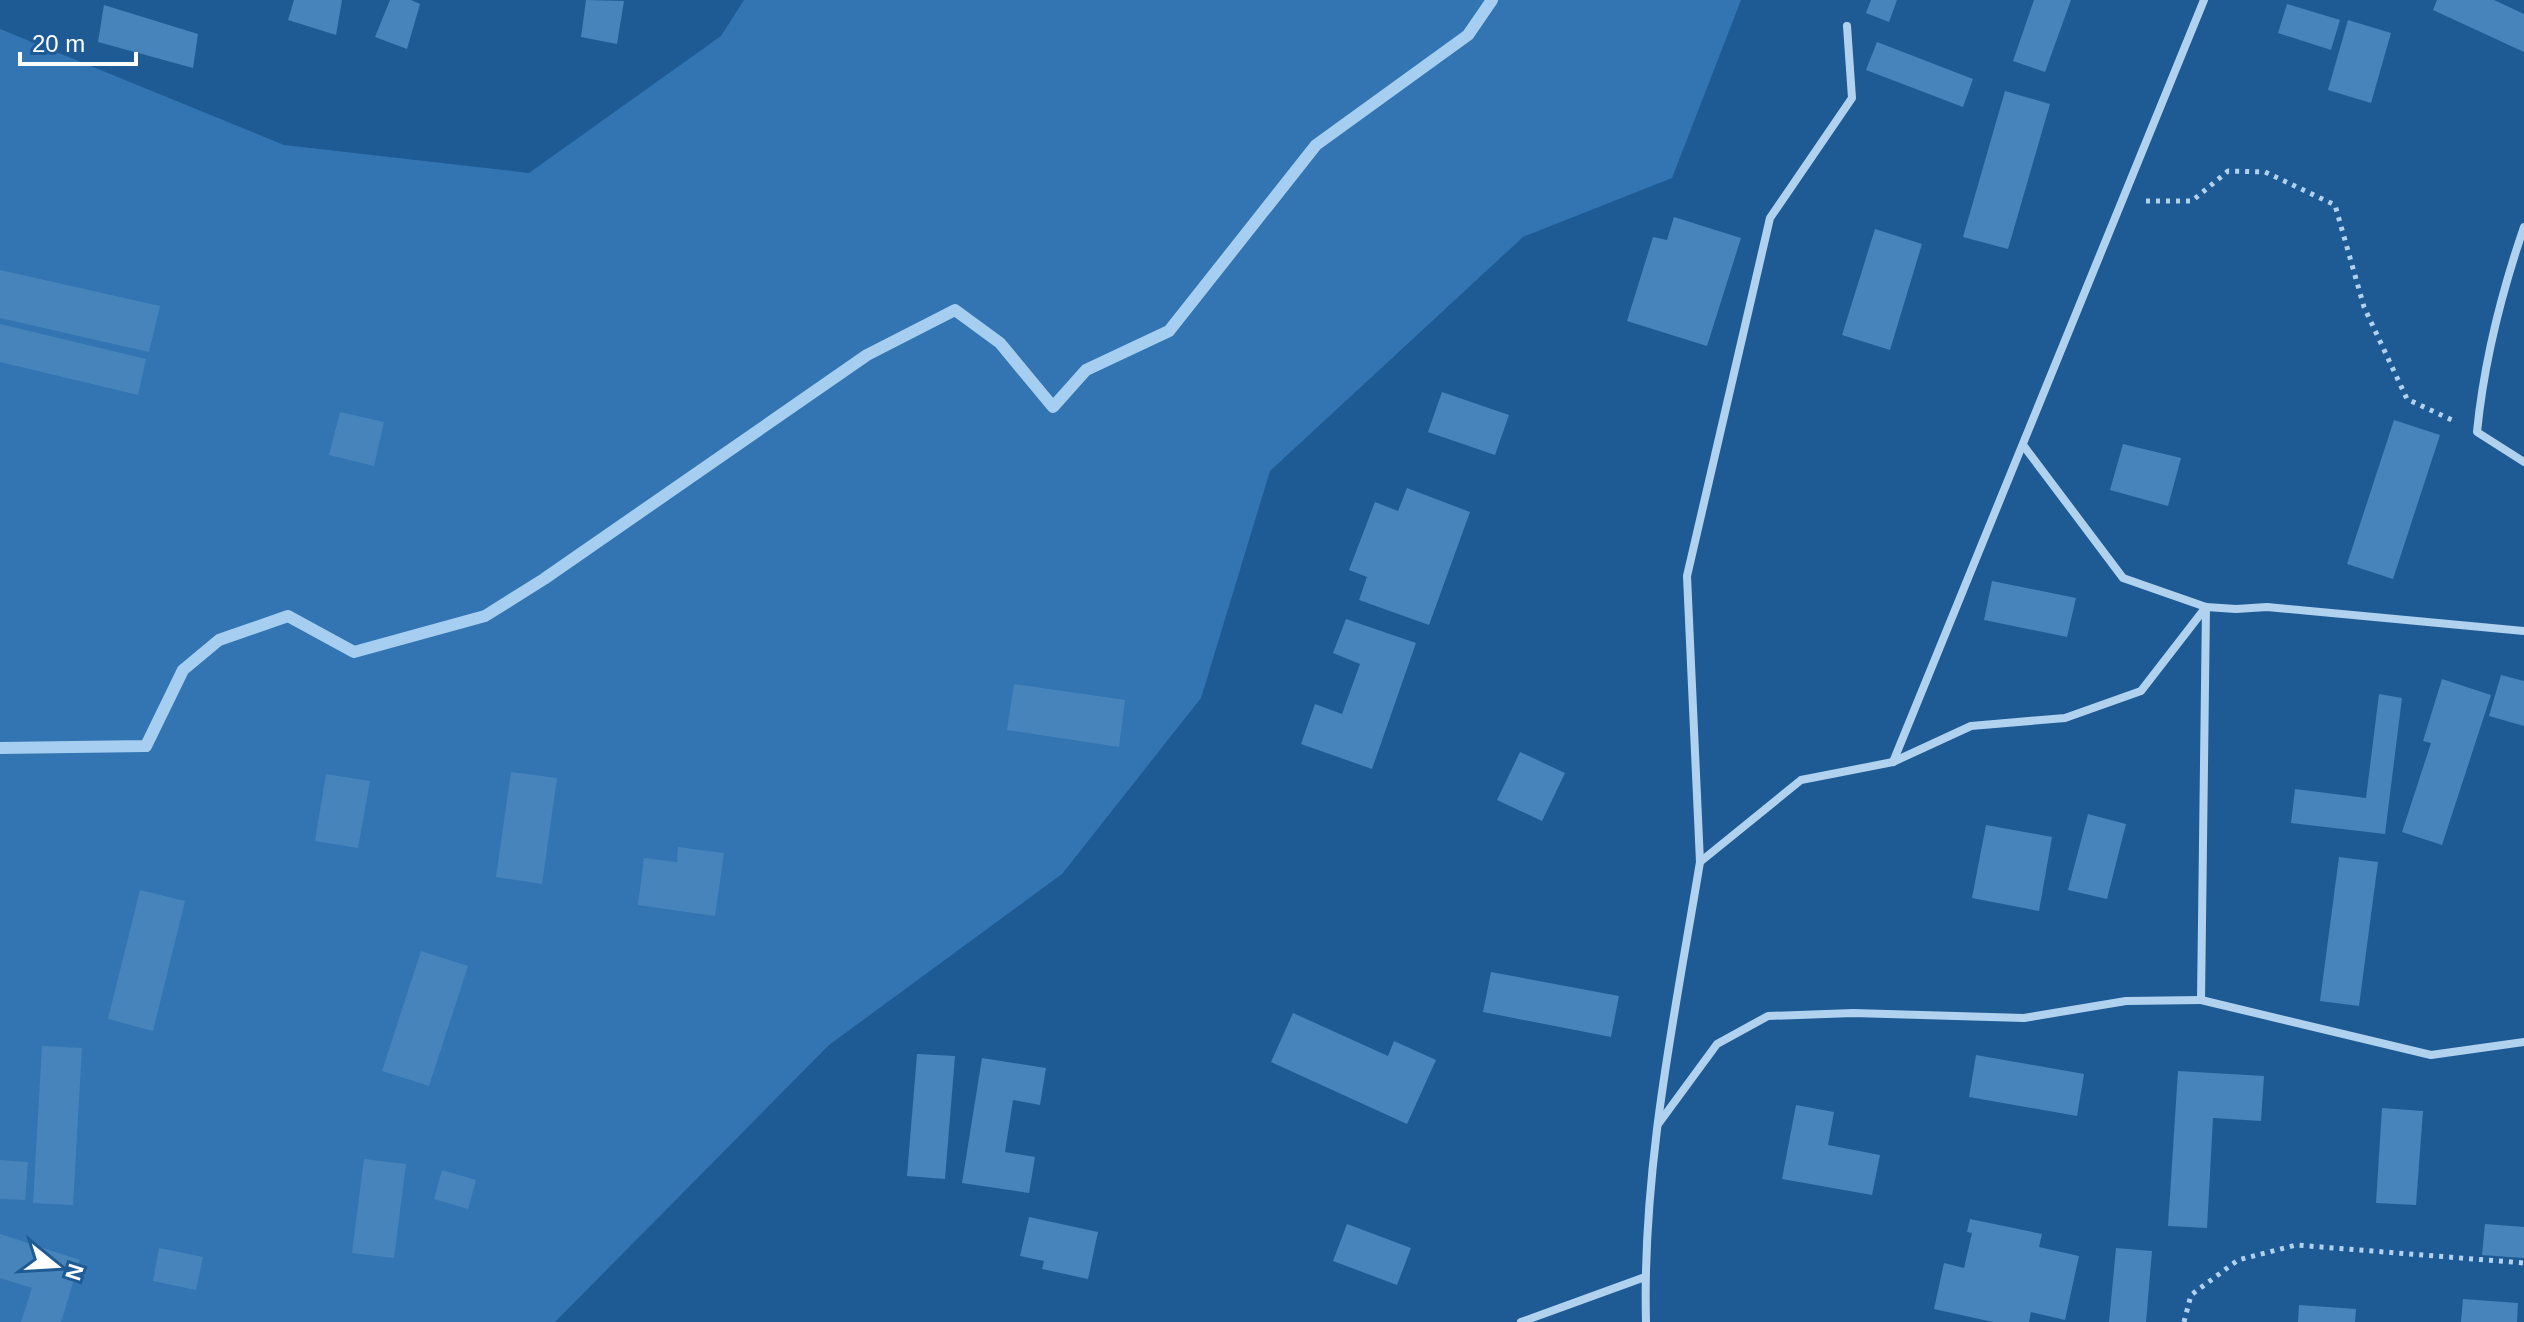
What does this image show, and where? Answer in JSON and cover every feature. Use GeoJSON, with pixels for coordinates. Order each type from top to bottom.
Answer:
{"type":"FeatureCollection","features":[{"type":"Feature","properties":{"kind":"street"},"geometry":{"type":"LineString","coordinates":[[1893,762],[2204,0]]}},
{"type":"Feature","properties":{"kind":"street"},"geometry":{"type":"LineString","coordinates":[[1646,1322],[1645,1277],[1657,1127],[1700,862],[1687,576],[1770,218],[1852,98],[1847,26]]}},
{"type":"Feature","properties":{"kind":"street"},"geometry":{"type":"LineString","coordinates":[[2524,227],[2502,289],[2481,392],[2477,432],[2524,462]]}},
{"type":"Feature","properties":{"kind":"street"},"geometry":{"type":"LineString","coordinates":[[2023,445],[2123,578],[2206,607],[2267,607],[2524,631]]}},
{"type":"Feature","properties":{"kind":"street"},"geometry":{"type":"LineString","coordinates":[[1700,862],[1801,780],[1893,762],[1971,726],[2065,718],[2141,691],[2206,607]]}},
{"type":"Feature","properties":{"kind":"street"},"geometry":{"type":"LineString","coordinates":[[2201,1000],[2206,607]]}},
{"type":"Feature","properties":{"kind":"street"},"geometry":{"type":"LineString","coordinates":[[1657,1127],[1717,1044],[1768,1016],[1853,1013],[2024,1018],[2126,1001],[2201,1000],[2431,1055],[2524,1042]]}},
{"type":"Feature","properties":{"kind":"street"},"geometry":{"type":"LineString","coordinates":[[1521,1322],[1645,1277]]}},
{"type":"Feature","properties":{"kind":"path"},"geometry":{"type":"LineString","coordinates":[[2122,201],[2192,201],[2228,171],[2265,172],[2335,205],[2364,307],[2407,399],[2477,432]]}},
{"type":"Feature","properties":{"kind":"path"},"geometry":{"type":"LineString","coordinates":[[2184,1322],[2191,1295],[2238,1260],[2296,1245],[2524,1263]]}},
{"type":"Feature","properties":{"kind":"shaded area"},"geometry":{"type":"Polygon","coordinates":[[[744,0],[1741,0],[1672,178],[1523,237],[1270,471],[1201,698],[1062,874],[829,1045],[555,1322],[0,1322],[0,29],[284,145],[529,173],[721,36],[744,0]]]}},
{"type":"Feature","properties":{"kind":"building"},"geometry":{"type":"Polygon","coordinates":[[[294,0],[342,0],[336,35],[288,20],[294,0]]]}},
{"type":"Feature","properties":{"kind":"building"},"geometry":{"type":"Polygon","coordinates":[[[390,0],[411,0],[420,4],[407,49],[375,37],[390,0]]]}},
{"type":"Feature","properties":{"kind":"building"},"geometry":{"type":"Polygon","coordinates":[[[586,0],[624,1],[617,44],[581,37],[586,0]]]}},
{"type":"Feature","properties":{"kind":"building"},"geometry":{"type":"Polygon","coordinates":[[[1871,0],[1897,0],[1889,22],[1866,13],[1871,0]]]}},
{"type":"Feature","properties":{"kind":"building"},"geometry":{"type":"Polygon","coordinates":[[[2034,0],[2071,0],[2045,72],[2013,61],[2034,0]]]}},
{"type":"Feature","properties":{"kind":"building"},"geometry":{"type":"Polygon","coordinates":[[[2437,0],[2494,0],[2524,14],[2524,52],[2433,10],[2437,0]]]}},
{"type":"Feature","properties":{"kind":"building"},"geometry":{"type":"Polygon","coordinates":[[[2287,4],[2340,20],[2331,50],[2278,33],[2287,4]]]}},
{"type":"Feature","properties":{"kind":"building"},"geometry":{"type":"Polygon","coordinates":[[[104,5],[198,34],[193,68],[98,42],[104,5]]]}},
{"type":"Feature","properties":{"kind":"building"},"geometry":{"type":"Polygon","coordinates":[[[2348,20],[2391,33],[2371,103],[2328,90],[2348,20]]]}},
{"type":"Feature","properties":{"kind":"building"},"geometry":{"type":"Polygon","coordinates":[[[1877,42],[1973,79],[1963,107],[1866,70],[1877,42]]]}},
{"type":"Feature","properties":{"kind":"building"},"geometry":{"type":"Polygon","coordinates":[[[2005,91],[2050,104],[2008,249],[1963,237],[2005,91]]]}},
{"type":"Feature","properties":{"kind":"building"},"geometry":{"type":"Polygon","coordinates":[[[1674,217],[1741,238],[1707,346],[1627,321],[1653,237],[1667,240],[1674,217]]]}},
{"type":"Feature","properties":{"kind":"building"},"geometry":{"type":"Polygon","coordinates":[[[1875,229],[1922,244],[1890,350],[1842,335],[1875,229]]]}},
{"type":"Feature","properties":{"kind":"building"},"geometry":{"type":"Polygon","coordinates":[[[0,270],[160,306],[149,352],[0,318],[0,270]]]}},
{"type":"Feature","properties":{"kind":"building"},"geometry":{"type":"Polygon","coordinates":[[[0,324],[146,359],[138,395],[0,362],[0,324]]]}},
{"type":"Feature","properties":{"kind":"building"},"geometry":{"type":"Polygon","coordinates":[[[1442,392],[1509,415],[1495,455],[1428,432],[1442,392]]]}},
{"type":"Feature","properties":{"kind":"building"},"geometry":{"type":"Polygon","coordinates":[[[340,412],[384,422],[374,466],[329,455],[340,412]]]}},
{"type":"Feature","properties":{"kind":"building"},"geometry":{"type":"Polygon","coordinates":[[[2394,420],[2440,435],[2393,579],[2347,564],[2394,420]]]}},
{"type":"Feature","properties":{"kind":"building"},"geometry":{"type":"Polygon","coordinates":[[[2123,444],[2181,458],[2168,506],[2110,490],[2123,444]]]}},
{"type":"Feature","properties":{"kind":"building"},"geometry":{"type":"Polygon","coordinates":[[[1407,488],[1470,512],[1429,625],[1359,600],[1367,577],[1349,570],[1375,502],[1398,511],[1407,488]]]}},
{"type":"Feature","properties":{"kind":"building"},"geometry":{"type":"Polygon","coordinates":[[[1992,581],[2076,598],[2067,637],[1984,620],[1992,581]]]}},
{"type":"Feature","properties":{"kind":"building"},"geometry":{"type":"Polygon","coordinates":[[[1346,619],[1416,643],[1372,769],[1301,744],[1315,704],[1342,714],[1360,664],[1333,653],[1346,619]]]}},
{"type":"Feature","properties":{"kind":"building"},"geometry":{"type":"Polygon","coordinates":[[[2501,675],[2524,681],[2524,726],[2489,716],[2501,675]]]}},
{"type":"Feature","properties":{"kind":"building"},"geometry":{"type":"Polygon","coordinates":[[[2442,679],[2491,695],[2442,845],[2402,832],[2431,743],[2423,741],[2442,679]]]}},
{"type":"Feature","properties":{"kind":"building"},"geometry":{"type":"Polygon","coordinates":[[[1014,684],[1125,700],[1119,747],[1007,730],[1014,684]]]}},
{"type":"Feature","properties":{"kind":"building"},"geometry":{"type":"Polygon","coordinates":[[[2379,694],[2402,698],[2385,834],[2291,823],[2295,789],[2366,798],[2379,694]]]}},
{"type":"Feature","properties":{"kind":"building"},"geometry":{"type":"Polygon","coordinates":[[[1520,752],[1565,773],[1542,821],[1497,800],[1520,752]]]}},
{"type":"Feature","properties":{"kind":"building"},"geometry":{"type":"Polygon","coordinates":[[[511,772],[557,778],[542,884],[496,877],[511,772]]]}},
{"type":"Feature","properties":{"kind":"building"},"geometry":{"type":"Polygon","coordinates":[[[326,774],[370,781],[358,848],[315,841],[326,774]]]}},
{"type":"Feature","properties":{"kind":"building"},"geometry":{"type":"Polygon","coordinates":[[[2088,814],[2126,824],[2107,899],[2068,890],[2088,814]]]}},
{"type":"Feature","properties":{"kind":"building"},"geometry":{"type":"Polygon","coordinates":[[[1986,825],[2052,837],[2039,911],[1972,898],[1986,825]]]}},
{"type":"Feature","properties":{"kind":"building"},"geometry":{"type":"Polygon","coordinates":[[[678,847],[724,853],[715,916],[638,905],[644,858],[677,862],[678,847]]]}},
{"type":"Feature","properties":{"kind":"building"},"geometry":{"type":"Polygon","coordinates":[[[2339,857],[2378,862],[2359,1006],[2320,1001],[2339,857]]]}},
{"type":"Feature","properties":{"kind":"building"},"geometry":{"type":"Polygon","coordinates":[[[140,890],[185,901],[153,1031],[108,1019],[140,890]]]}},
{"type":"Feature","properties":{"kind":"building"},"geometry":{"type":"Polygon","coordinates":[[[421,951],[468,966],[429,1086],[382,1071],[421,951]]]}},
{"type":"Feature","properties":{"kind":"building"},"geometry":{"type":"Polygon","coordinates":[[[1491,972],[1619,996],[1611,1037],[1483,1012],[1491,972]]]}},
{"type":"Feature","properties":{"kind":"building"},"geometry":{"type":"Polygon","coordinates":[[[1293,1013],[1388,1056],[1394,1041],[1436,1060],[1407,1124],[1271,1062],[1293,1013]]]}},
{"type":"Feature","properties":{"kind":"building"},"geometry":{"type":"Polygon","coordinates":[[[42,1046],[82,1048],[73,1205],[33,1203],[42,1046]]]}},
{"type":"Feature","properties":{"kind":"building"},"geometry":{"type":"Polygon","coordinates":[[[917,1054],[955,1056],[945,1179],[907,1176],[917,1054]]]}},
{"type":"Feature","properties":{"kind":"building"},"geometry":{"type":"Polygon","coordinates":[[[1976,1055],[2084,1074],[2077,1116],[1969,1097],[1976,1055]]]}},
{"type":"Feature","properties":{"kind":"building"},"geometry":{"type":"Polygon","coordinates":[[[982,1058],[1046,1068],[1040,1105],[1013,1100],[1005,1152],[1035,1157],[1029,1193],[962,1183],[982,1058]]]}},
{"type":"Feature","properties":{"kind":"building"},"geometry":{"type":"Polygon","coordinates":[[[2178,1071],[2264,1076],[2261,1121],[2213,1118],[2207,1228],[2168,1226],[2178,1071]]]}},
{"type":"Feature","properties":{"kind":"building"},"geometry":{"type":"Polygon","coordinates":[[[1796,1105],[1834,1112],[1828,1145],[1880,1155],[1872,1195],[1782,1179],[1796,1105]]]}},
{"type":"Feature","properties":{"kind":"building"},"geometry":{"type":"Polygon","coordinates":[[[2382,1108],[2423,1111],[2416,1205],[2376,1203],[2382,1108]]]}},
{"type":"Feature","properties":{"kind":"building"},"geometry":{"type":"Polygon","coordinates":[[[364,1159],[406,1164],[394,1258],[352,1253],[364,1159]]]}},
{"type":"Feature","properties":{"kind":"building"},"geometry":{"type":"Polygon","coordinates":[[[0,1160],[28,1162],[25,1200],[0,1199],[0,1160]]]}},
{"type":"Feature","properties":{"kind":"building"},"geometry":{"type":"Polygon","coordinates":[[[442,1170],[476,1180],[468,1209],[434,1199],[442,1170]]]}},
{"type":"Feature","properties":{"kind":"building"},"geometry":{"type":"Polygon","coordinates":[[[1029,1217],[1098,1232],[1088,1279],[1042,1269],[1044,1261],[1020,1256],[1029,1217]]]}},
{"type":"Feature","properties":{"kind":"building"},"geometry":{"type":"Polygon","coordinates":[[[1970,1219],[2042,1234],[2039,1247],[2079,1256],[2065,1320],[2031,1312],[2029,1322],[1993,1322],[1934,1309],[1944,1263],[1964,1268],[1972,1233],[1967,1232],[1970,1219]]]}},
{"type":"Feature","properties":{"kind":"building"},"geometry":{"type":"Polygon","coordinates":[[[1347,1224],[1411,1248],[1397,1285],[1333,1261],[1347,1224]]]}},
{"type":"Feature","properties":{"kind":"building"},"geometry":{"type":"Polygon","coordinates":[[[2485,1224],[2524,1227],[2524,1258],[2482,1255],[2485,1224]]]}},
{"type":"Feature","properties":{"kind":"building"},"geometry":{"type":"Polygon","coordinates":[[[0,1234],[80,1260],[61,1322],[21,1322],[32,1288],[0,1278],[0,1234]]]}},
{"type":"Feature","properties":{"kind":"building"},"geometry":{"type":"Polygon","coordinates":[[[159,1248],[203,1257],[196,1290],[153,1281],[159,1248]]]}},
{"type":"Feature","properties":{"kind":"building"},"geometry":{"type":"Polygon","coordinates":[[[2116,1248],[2152,1251],[2146,1322],[2109,1322],[2116,1248]]]}},
{"type":"Feature","properties":{"kind":"building"},"geometry":{"type":"Polygon","coordinates":[[[2463,1299],[2518,1303],[2517,1322],[2461,1322],[2463,1299]]]}},
{"type":"Feature","properties":{"kind":"building"},"geometry":{"type":"Polygon","coordinates":[[[2299,1305],[2356,1309],[2355,1322],[2298,1322],[2299,1305]]]}},
{"type":"Feature","properties":{"kind":"waterway"},"geometry":{"type":"LineString","coordinates":[[0,748],[146,746],[183,670],[219,640],[288,616],[354,652],[485,616],[544,579],[867,355],[955,310],[1000,343],[1053,407],[1086,370],[1169,331],[1316,145],[1468,35],[1492,0]]}}]}
